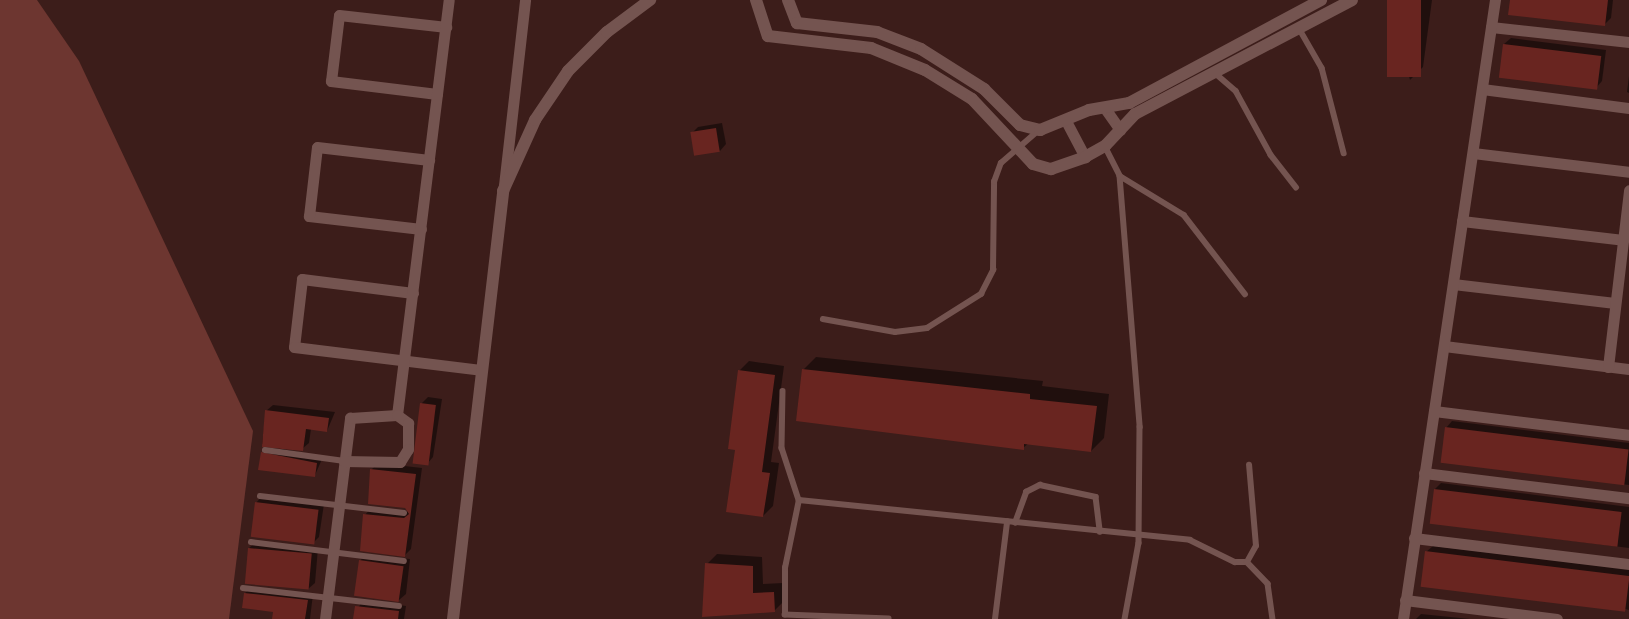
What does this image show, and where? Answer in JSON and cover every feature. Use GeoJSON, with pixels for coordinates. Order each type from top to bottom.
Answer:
{"type":"FeatureCollection","features":[{"type":"Feature","properties":{"kind":"street"},"geometry":{"type":"LineString","coordinates":[[397,415],[449,0]]}},
{"type":"Feature","properties":{"kind":"street"},"geometry":{"type":"LineString","coordinates":[[453,619],[525,0]]}},
{"type":"Feature","properties":{"kind":"street"},"geometry":{"type":"LineString","coordinates":[[503,191],[535,120],[568,70],[608,32],[650,0]]}},
{"type":"Feature","properties":{"kind":"street"},"geometry":{"type":"LineString","coordinates":[[756,0],[768,36],[872,48],[926,70],[972,99],[1033,164],[1051,169],[1086,157],[1104,146],[1135,114],[1352,0]]}},
{"type":"Feature","properties":{"kind":"street"},"geometry":{"type":"LineString","coordinates":[[788,0],[797,23],[877,32],[921,49],[984,88],[1020,125],[1040,130],[1104,107],[1129,103],[1321,0]]}},
{"type":"Feature","properties":{"kind":"street"},"geometry":{"type":"LineString","coordinates":[[1403,619],[1495,0]]}},
{"type":"Feature","properties":{"kind":"street"},"geometry":{"type":"LineString","coordinates":[[437,94],[331,81],[338,14],[446,27]]}},
{"type":"Feature","properties":{"kind":"street"},"geometry":{"type":"LineString","coordinates":[[1292,17],[1299,28]]}},
{"type":"Feature","properties":{"kind":"street"},"geometry":{"type":"LineString","coordinates":[[1491,27],[1629,42]]}},
{"type":"Feature","properties":{"kind":"street"},"geometry":{"type":"LineString","coordinates":[[1482,89],[1629,108]]}},
{"type":"Feature","properties":{"kind":"street"},"geometry":{"type":"LineString","coordinates":[[1104,107],[1120,130]]}},
{"type":"Feature","properties":{"kind":"street"},"geometry":{"type":"LineString","coordinates":[[1066,120],[1086,157]]}},
{"type":"Feature","properties":{"kind":"street"},"geometry":{"type":"LineString","coordinates":[[421,229],[309,216],[317,147],[429,160]]}},
{"type":"Feature","properties":{"kind":"street"},"geometry":{"type":"LineString","coordinates":[[1473,153],[1629,172]]}},
{"type":"Feature","properties":{"kind":"street"},"geometry":{"type":"LineString","coordinates":[[1608,367],[1629,190]]}},
{"type":"Feature","properties":{"kind":"street"},"geometry":{"type":"LineString","coordinates":[[1462,221],[1623,240]]}},
{"type":"Feature","properties":{"kind":"street"},"geometry":{"type":"LineString","coordinates":[[413,293],[302,279],[294,347],[481,370]]}},
{"type":"Feature","properties":{"kind":"street"},"geometry":{"type":"LineString","coordinates":[[1453,284],[1615,304]]}},
{"type":"Feature","properties":{"kind":"street"},"geometry":{"type":"LineString","coordinates":[[1444,346],[1629,369]]}},
{"type":"Feature","properties":{"kind":"street"},"geometry":{"type":"LineString","coordinates":[[1434,411],[1629,435]]}},
{"type":"Feature","properties":{"kind":"street"},"geometry":{"type":"LineString","coordinates":[[325,619],[344,461],[350,418],[397,415],[408,423],[405,459],[384,464],[344,461]]}},
{"type":"Feature","properties":{"kind":"street"},"geometry":{"type":"LineString","coordinates":[[1424,473],[1629,498]]}},
{"type":"Feature","properties":{"kind":"street"},"geometry":{"type":"LineString","coordinates":[[1414,538],[1629,564]]}},
{"type":"Feature","properties":{"kind":"street"},"geometry":{"type":"LineString","coordinates":[[1405,600],[1504,616],[1557,619]]}},
{"type":"Feature","properties":{"kind":"lane"},"geometry":{"type":"LineString","coordinates":[[1299,28],[1322,68],[1344,153]]}},
{"type":"Feature","properties":{"kind":"lane"},"geometry":{"type":"LineString","coordinates":[[1214,72],[1236,91],[1271,155],[1296,187]]}},
{"type":"Feature","properties":{"kind":"lane"},"geometry":{"type":"LineString","coordinates":[[823,319],[895,332],[927,328],[982,294],[993,270],[994,182],[1001,163],[1017,147],[1040,130]]}},
{"type":"Feature","properties":{"kind":"lane"},"geometry":{"type":"LineString","coordinates":[[1104,146],[1120,176],[1140,428],[1139,536],[1126,619]]}},
{"type":"Feature","properties":{"kind":"lane"},"geometry":{"type":"LineString","coordinates":[[1120,176],[1184,215],[1246,294]]}},
{"type":"Feature","properties":{"kind":"lane"},"geometry":{"type":"LineString","coordinates":[[782,391],[782,448],[799,500],[785,568],[785,615],[889,619]]}},
{"type":"Feature","properties":{"kind":"lane"},"geometry":{"type":"LineString","coordinates":[[265,450],[344,461]]}},
{"type":"Feature","properties":{"kind":"lane"},"geometry":{"type":"LineString","coordinates":[[1247,562],[1256,546],[1248,465]]}},
{"type":"Feature","properties":{"kind":"lane"},"geometry":{"type":"LineString","coordinates":[[1015,523],[1026,492],[1040,485],[1096,497],[1100,532]]}},
{"type":"Feature","properties":{"kind":"lane"},"geometry":{"type":"LineString","coordinates":[[260,496],[404,513]]}},
{"type":"Feature","properties":{"kind":"lane"},"geometry":{"type":"LineString","coordinates":[[799,500],[1190,540],[1235,562],[1247,562],[1268,584],[1273,619]]}},
{"type":"Feature","properties":{"kind":"lane"},"geometry":{"type":"LineString","coordinates":[[996,619],[1007,522]]}},
{"type":"Feature","properties":{"kind":"lane"},"geometry":{"type":"LineString","coordinates":[[251,542],[404,561]]}},
{"type":"Feature","properties":{"kind":"lane"},"geometry":{"type":"LineString","coordinates":[[243,588],[399,606]]}},
{"type":"Feature","properties":{"kind":"shaded area"},"geometry":{"type":"Polygon","coordinates":[[[0,0],[37,0],[79,61],[253,431],[229,619],[0,619],[0,0]]]}},
{"type":"Feature","properties":{"kind":"building"},"geometry":{"type":"Polygon","coordinates":[[[1387,0],[1421,0],[1421,77],[1387,77],[1387,0]]]}},
{"type":"Feature","properties":{"kind":"building"},"geometry":{"type":"Polygon","coordinates":[[[1510,0],[1608,0],[1605,26],[1508,15],[1510,0]]]}},
{"type":"Feature","properties":{"kind":"building"},"geometry":{"type":"Polygon","coordinates":[[[1503,44],[1601,56],[1597,90],[1499,78],[1503,44]]]}},
{"type":"Feature","properties":{"kind":"building"},"geometry":{"type":"Polygon","coordinates":[[[716,128],[720,152],[694,156],[690,132],[716,128]]]}},
{"type":"Feature","properties":{"kind":"building"},"geometry":{"type":"Polygon","coordinates":[[[802,369],[1030,394],[1030,399],[1097,406],[1091,452],[1024,444],[1024,450],[796,421],[802,369]]]}},
{"type":"Feature","properties":{"kind":"building"},"geometry":{"type":"Polygon","coordinates":[[[738,370],[775,375],[762,472],[770,473],[763,517],[726,512],[735,450],[728,449],[738,370]]]}},
{"type":"Feature","properties":{"kind":"building"},"geometry":{"type":"Polygon","coordinates":[[[420,403],[436,405],[428,465],[413,464],[420,403]]]}},
{"type":"Feature","properties":{"kind":"building"},"geometry":{"type":"Polygon","coordinates":[[[265,410],[329,418],[327,432],[306,429],[303,451],[262,447],[265,410]]]}},
{"type":"Feature","properties":{"kind":"building"},"geometry":{"type":"Polygon","coordinates":[[[1445,427],[1629,450],[1624,485],[1441,463],[1445,427]]]}},
{"type":"Feature","properties":{"kind":"building"},"geometry":{"type":"Polygon","coordinates":[[[261,452],[317,463],[315,477],[258,470],[261,452]]]}},
{"type":"Feature","properties":{"kind":"building"},"geometry":{"type":"Polygon","coordinates":[[[370,469],[416,474],[405,557],[360,551],[363,514],[404,518],[409,514],[405,508],[368,504],[370,469]]]}},
{"type":"Feature","properties":{"kind":"building"},"geometry":{"type":"Polygon","coordinates":[[[1434,489],[1622,512],[1617,547],[1430,524],[1434,489]]]}},
{"type":"Feature","properties":{"kind":"building"},"geometry":{"type":"Polygon","coordinates":[[[255,502],[319,510],[314,545],[251,537],[255,502]]]}},
{"type":"Feature","properties":{"kind":"building"},"geometry":{"type":"Polygon","coordinates":[[[248,548],[312,554],[309,589],[245,584],[248,548]]]}},
{"type":"Feature","properties":{"kind":"building"},"geometry":{"type":"Polygon","coordinates":[[[1425,551],[1629,576],[1625,612],[1421,587],[1425,551]]]}},
{"type":"Feature","properties":{"kind":"building"},"geometry":{"type":"Polygon","coordinates":[[[359,560],[404,566],[399,602],[354,596],[359,560]]]}},
{"type":"Feature","properties":{"kind":"building"},"geometry":{"type":"Polygon","coordinates":[[[705,563],[753,566],[753,593],[774,592],[775,612],[702,617],[705,563]]]}},
{"type":"Feature","properties":{"kind":"building"},"geometry":{"type":"Polygon","coordinates":[[[244,593],[308,600],[305,619],[272,619],[273,612],[242,608],[244,593]]]}},
{"type":"Feature","properties":{"kind":"building"},"geometry":{"type":"Polygon","coordinates":[[[355,606],[399,611],[398,619],[353,619],[355,606]]]}}]}
